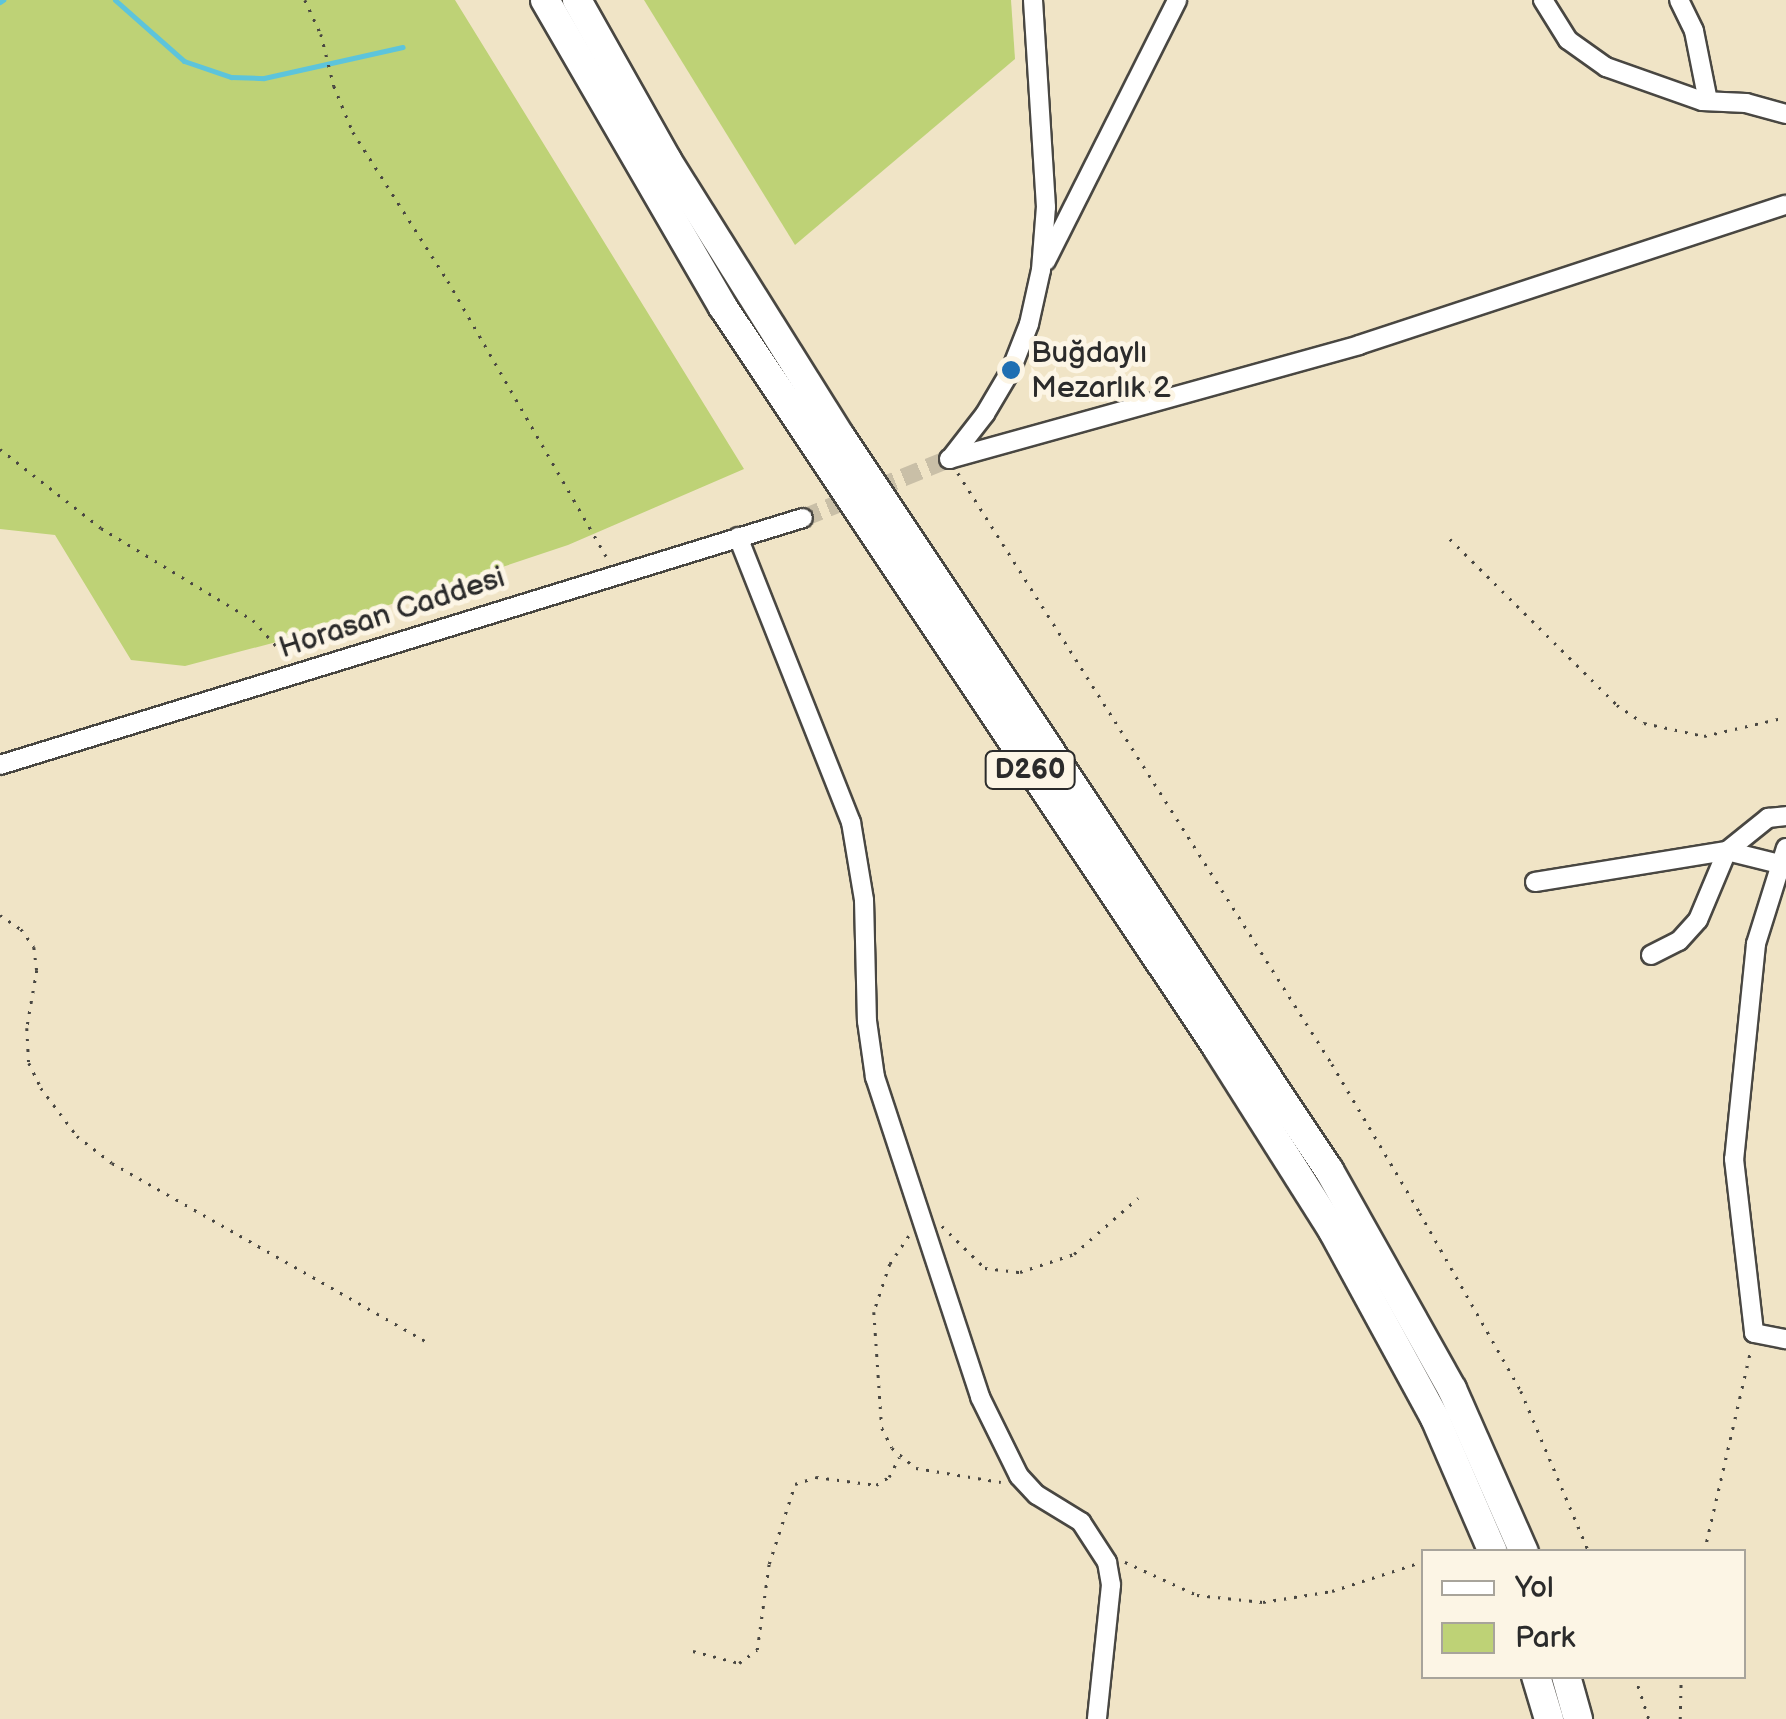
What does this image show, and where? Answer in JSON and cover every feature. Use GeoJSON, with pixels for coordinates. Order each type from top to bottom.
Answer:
{"type":"FeatureCollection","features":[{"type":"Feature","properties":{"kind":"highway","name":"D260"},"geometry":{"type":"LineString","coordinates":[[546,0],[723,307],[1218,1049],[1333,1231],[1436,1418],[1493,1549]]}},
{"type":"Feature","properties":{"kind":"highway","name":"D260"},"geometry":{"type":"LineString","coordinates":[[577,0],[667,160],[841,437],[1329,1170],[1444,1372],[1523,1549]]}},
{"type":"Feature","properties":{"kind":"highway"},"geometry":{"type":"LineString","coordinates":[[1537,1679],[1549,1719]]}},
{"type":"Feature","properties":{"kind":"highway"},"geometry":{"type":"LineString","coordinates":[[1567,1679],[1578,1719]]}},
{"type":"Feature","properties":{"kind":"street"},"geometry":{"type":"LineString","coordinates":[[949,459],[985,414],[1011,370],[1029,324],[1042,270],[1046,207],[1033,0]]}},
{"type":"Feature","properties":{"kind":"street"},"geometry":{"type":"LineString","coordinates":[[1042,270],[1118,126],[1177,0]]}},
{"type":"Feature","properties":{"kind":"street"},"geometry":{"type":"LineString","coordinates":[[1543,0],[1568,40],[1592,59],[1653,87],[1786,114]]}},
{"type":"Feature","properties":{"kind":"street"},"geometry":{"type":"LineString","coordinates":[[1679,0],[1694,31],[1708,101]]}},
{"type":"Feature","properties":{"kind":"street"},"geometry":{"type":"LineString","coordinates":[[949,459],[1359,345],[1786,204]]}},
{"type":"Feature","properties":{"kind":"street","name":"Horasan Caddesi"},"geometry":{"type":"LineString","coordinates":[[0,766],[616,572],[802,518]]}},
{"type":"Feature","properties":{"kind":"street"},"geometry":{"type":"LineString","coordinates":[[738,537],[851,822],[864,900],[870,1049],[883,1108],[980,1397],[1006,1456],[1027,1486],[1080,1522],[1102,1550],[1111,1585],[1097,1719]]}},
{"type":"Feature","properties":{"kind":"street"},"geometry":{"type":"LineString","coordinates":[[1651,955],[1678,940],[1698,920],[1727,851],[1768,818],[1786,816]]}},
{"type":"Feature","properties":{"kind":"street"},"geometry":{"type":"LineString","coordinates":[[1535,882],[1727,851],[1782,856],[1756,944],[1734,1159],[1754,1334],[1786,1339]]}},
{"type":"Feature","properties":{"kind":"path"},"geometry":{"type":"LineString","coordinates":[[304,0],[322,34],[334,86],[352,132],[448,281],[616,572]]}},
{"type":"Feature","properties":{"kind":"path"},"geometry":{"type":"LineString","coordinates":[[0,449],[101,528],[253,620],[296,672]]}},
{"type":"Feature","properties":{"kind":"path"},"geometry":{"type":"LineString","coordinates":[[949,459],[1332,1064],[1420,1213],[1521,1392],[1587,1549]]}},
{"type":"Feature","properties":{"kind":"path"},"geometry":{"type":"LineString","coordinates":[[1450,539],[1618,706],[1644,723],[1704,736],[1786,716]]}},
{"type":"Feature","properties":{"kind":"path"},"geometry":{"type":"LineString","coordinates":[[0,915],[21,929],[34,947],[38,970],[27,1028],[30,1063],[40,1088],[77,1136],[112,1163],[429,1343]]}},
{"type":"Feature","properties":{"kind":"path"},"geometry":{"type":"LineString","coordinates":[[1027,1486],[926,1472],[899,1456],[882,1428],[874,1312],[890,1264],[922,1224],[946,1229],[985,1268],[1020,1272],[1047,1267],[1074,1254],[1138,1198]]}},
{"type":"Feature","properties":{"kind":"path"},"geometry":{"type":"LineString","coordinates":[[1705,1549],[1754,1334]]}},
{"type":"Feature","properties":{"kind":"path"},"geometry":{"type":"LineString","coordinates":[[693,1651],[739,1663],[754,1656],[769,1564],[795,1484],[816,1476],[876,1485],[889,1477],[899,1456]]}},
{"type":"Feature","properties":{"kind":"path"},"geometry":{"type":"LineString","coordinates":[[1102,1550],[1182,1590],[1238,1602],[1310,1596],[1415,1564]]}},
{"type":"Feature","properties":{"kind":"path"},"geometry":{"type":"LineString","coordinates":[[1636,1679],[1648,1719]]}},
{"type":"Feature","properties":{"kind":"path"},"geometry":{"type":"LineString","coordinates":[[1680,1719],[1681,1679]]}},
{"type":"Feature","properties":{"kind":"green space"},"geometry":{"type":"Polygon","coordinates":[[[0,0],[455,0],[744,469],[568,545],[284,640],[185,666],[131,660],[55,535],[0,529],[0,0]]]}},
{"type":"Feature","properties":{"kind":"green space"},"geometry":{"type":"Polygon","coordinates":[[[644,0],[1011,0],[1015,59],[795,245],[644,0]]]}},
{"type":"Feature","properties":{"kind":"waterway"},"geometry":{"type":"LineString","coordinates":[[115,0],[184,61],[231,77],[264,78],[403,47]]}},
{"type":"Feature","properties":{"kind":"tunnel"},"geometry":{"type":"LineString","coordinates":[[803,518],[949,459]]}},
{"type":"Feature","properties":{"kind":"place","name":"Buğdaylı Mezarlık 2"},"geometry":{"type":"Point","coordinates":[1011,370]}}]}
